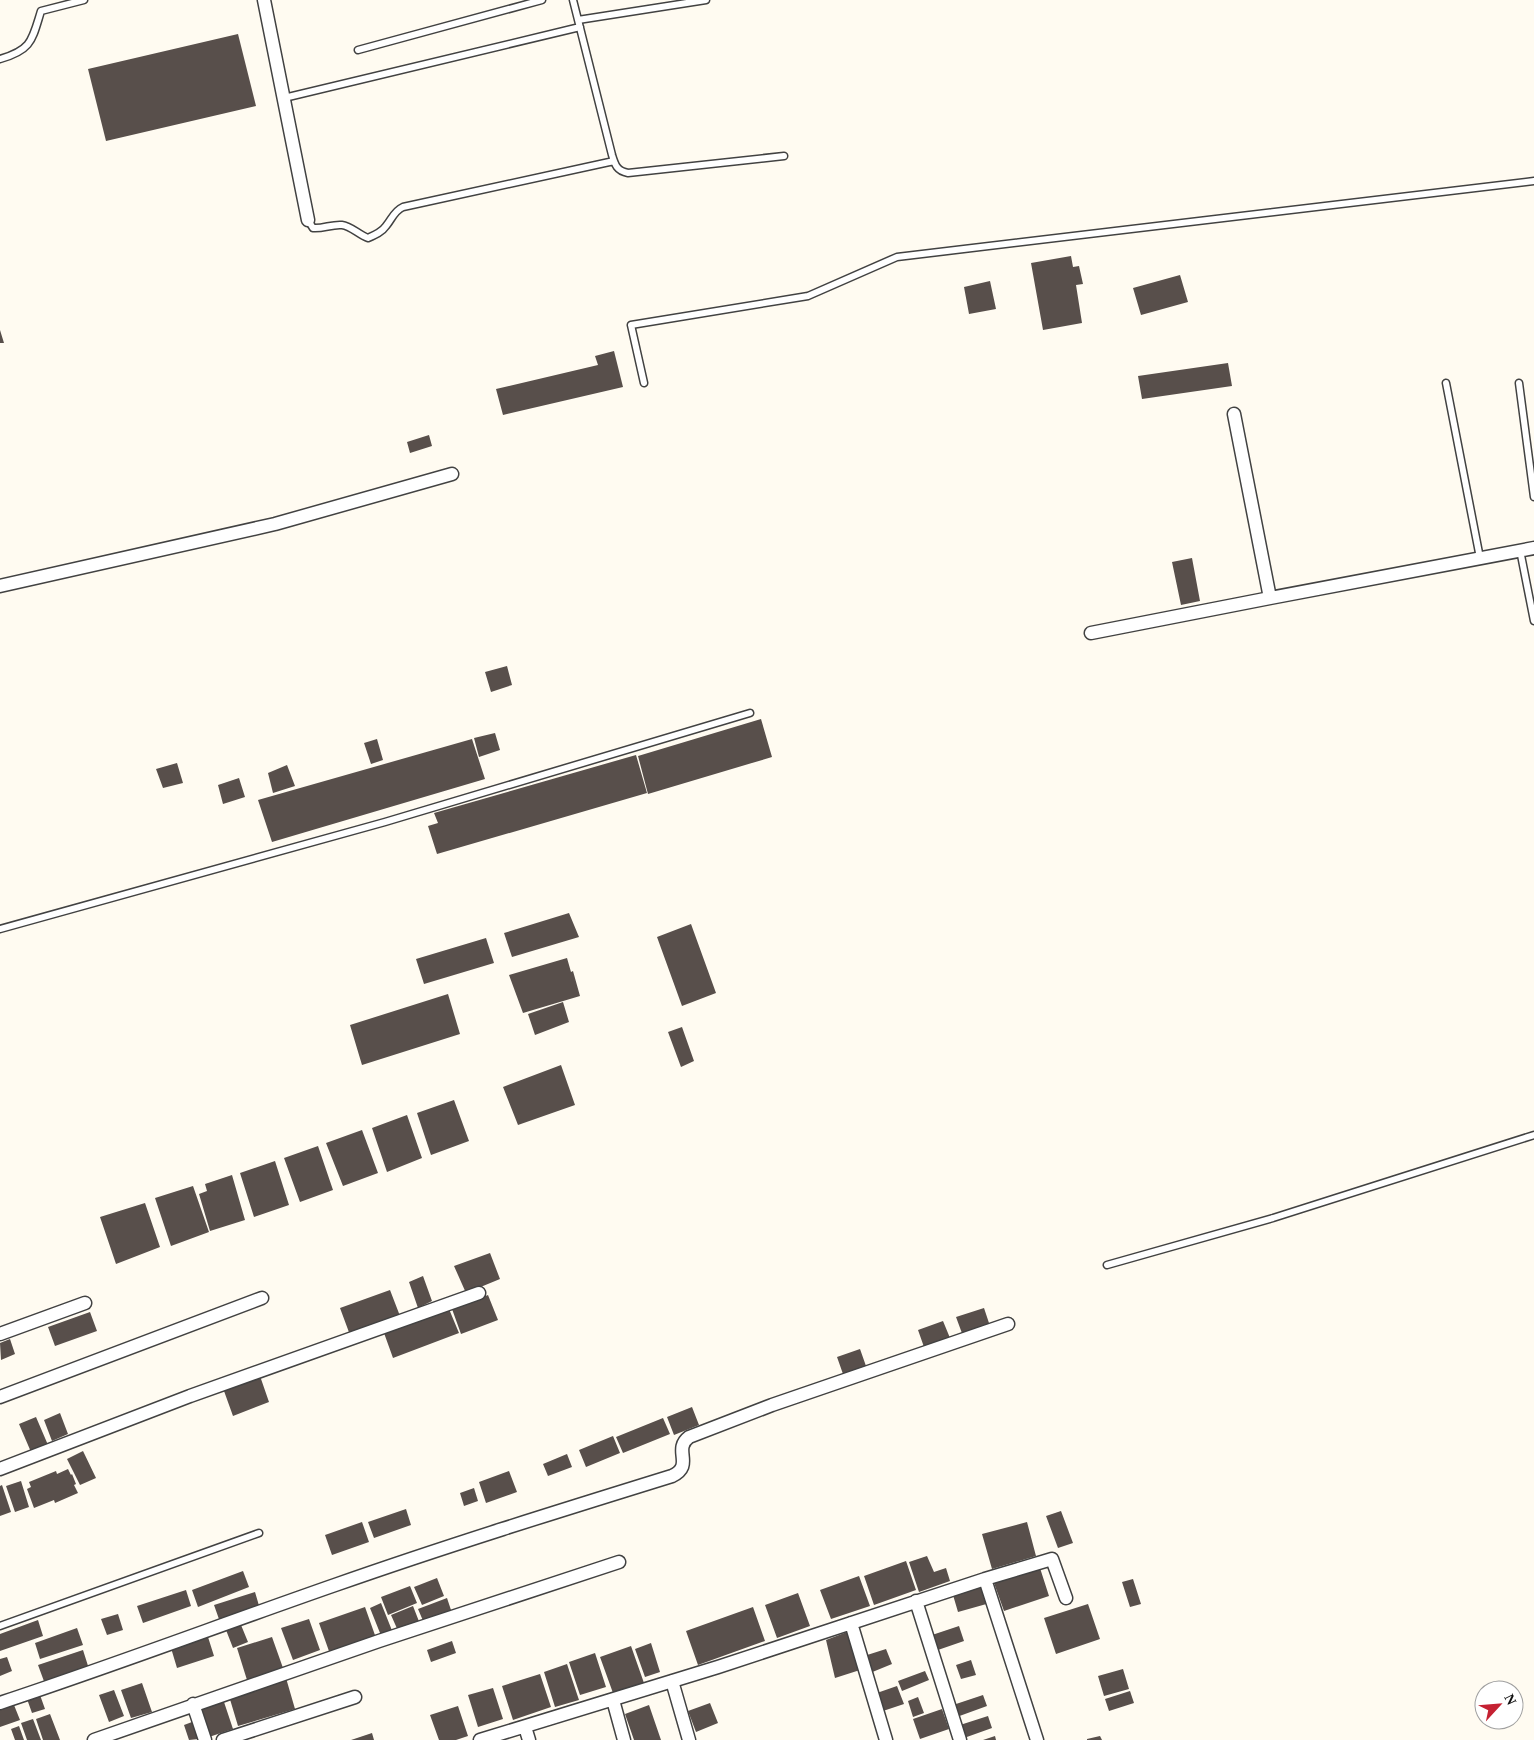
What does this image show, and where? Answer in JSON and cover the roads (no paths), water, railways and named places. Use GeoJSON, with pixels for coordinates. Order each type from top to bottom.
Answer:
{"type":"FeatureCollection","features":[{"type":"Feature","properties":{"kind":"street"},"geometry":{"type":"LineString","coordinates":[[264,0],[308,220]]}},
{"type":"Feature","properties":{"kind":"street"},"geometry":{"type":"LineString","coordinates":[[1234,414],[1270,598]]}},
{"type":"Feature","properties":{"kind":"street"},"geometry":{"type":"LineString","coordinates":[[0,586],[275,524],[452,474]]}},
{"type":"Feature","properties":{"kind":"street"},"geometry":{"type":"LineString","coordinates":[[1091,633],[1534,548]]}},
{"type":"Feature","properties":{"kind":"street"},"geometry":{"type":"LineString","coordinates":[[0,1469],[190,1396],[479,1293]]}},
{"type":"Feature","properties":{"kind":"street"},"geometry":{"type":"LineString","coordinates":[[0,1397],[262,1298]]}},
{"type":"Feature","properties":{"kind":"street"},"geometry":{"type":"LineString","coordinates":[[0,1334],[85,1304]]}},
{"type":"Feature","properties":{"kind":"street"},"geometry":{"type":"LineString","coordinates":[[0,1703],[491,1532],[680,1473],[684,1466],[682,1445],[689,1436],[772,1405],[1008,1324]]}},
{"type":"Feature","properties":{"kind":"street"},"geometry":{"type":"LineString","coordinates":[[480,1740],[613,1700],[985,1578],[1052,1559],[1066,1598]]}},
{"type":"Feature","properties":{"kind":"street"},"geometry":{"type":"LineString","coordinates":[[94,1740],[193,1704],[619,1562]]}},
{"type":"Feature","properties":{"kind":"street"},"geometry":{"type":"LineString","coordinates":[[985,1578],[1037,1740]]}},
{"type":"Feature","properties":{"kind":"street"},"geometry":{"type":"LineString","coordinates":[[916,1601],[960,1740]]}},
{"type":"Feature","properties":{"kind":"street"},"geometry":{"type":"LineString","coordinates":[[851,1623],[886,1740]]}},
{"type":"Feature","properties":{"kind":"street"},"geometry":{"type":"LineString","coordinates":[[672,1681],[689,1740]]}},
{"type":"Feature","properties":{"kind":"street"},"geometry":{"type":"LineString","coordinates":[[223,1740],[355,1698]]}},
{"type":"Feature","properties":{"kind":"street"},"geometry":{"type":"LineString","coordinates":[[613,1700],[624,1740]]}},
{"type":"Feature","properties":{"kind":"street"},"geometry":{"type":"LineString","coordinates":[[193,1704],[205,1740]]}},
{"type":"Feature","properties":{"kind":"street"},"geometry":{"type":"LineString","coordinates":[[525,1727],[529,1740]]}},
{"type":"Feature","properties":{"kind":"lane"},"geometry":{"type":"LineString","coordinates":[[0,59],[18,54],[33,40],[42,11],[84,0]]}},
{"type":"Feature","properties":{"kind":"lane"},"geometry":{"type":"LineString","coordinates":[[358,50],[542,0]]}},
{"type":"Feature","properties":{"kind":"lane"},"geometry":{"type":"LineString","coordinates":[[573,0],[615,166],[620,171],[628,173],[784,156]]}},
{"type":"Feature","properties":{"kind":"lane"},"geometry":{"type":"LineString","coordinates":[[284,98],[579,24],[706,0]]}},
{"type":"Feature","properties":{"kind":"lane"},"geometry":{"type":"LineString","coordinates":[[308,220],[313,228],[321,229],[340,224],[368,238],[385,228],[397,210],[403,207],[614,161]]}},
{"type":"Feature","properties":{"kind":"lane"},"geometry":{"type":"LineString","coordinates":[[644,383],[631,325],[808,296],[897,257],[1534,181]]}},
{"type":"Feature","properties":{"kind":"lane"},"geometry":{"type":"LineString","coordinates":[[1446,383],[1480,558]]}},
{"type":"Feature","properties":{"kind":"lane"},"geometry":{"type":"LineString","coordinates":[[1519,384],[1534,497]]}},
{"type":"Feature","properties":{"kind":"lane"},"geometry":{"type":"LineString","coordinates":[[1520,550],[1534,622]]}},
{"type":"Feature","properties":{"kind":"lane"},"geometry":{"type":"LineString","coordinates":[[0,928],[385,822],[750,713]]}},
{"type":"Feature","properties":{"kind":"lane"},"geometry":{"type":"LineString","coordinates":[[1108,1265],[1272,1218],[1534,1134]]}},
{"type":"Feature","properties":{"kind":"lane"},"geometry":{"type":"LineString","coordinates":[[0,1626],[259,1532]]}}]}
